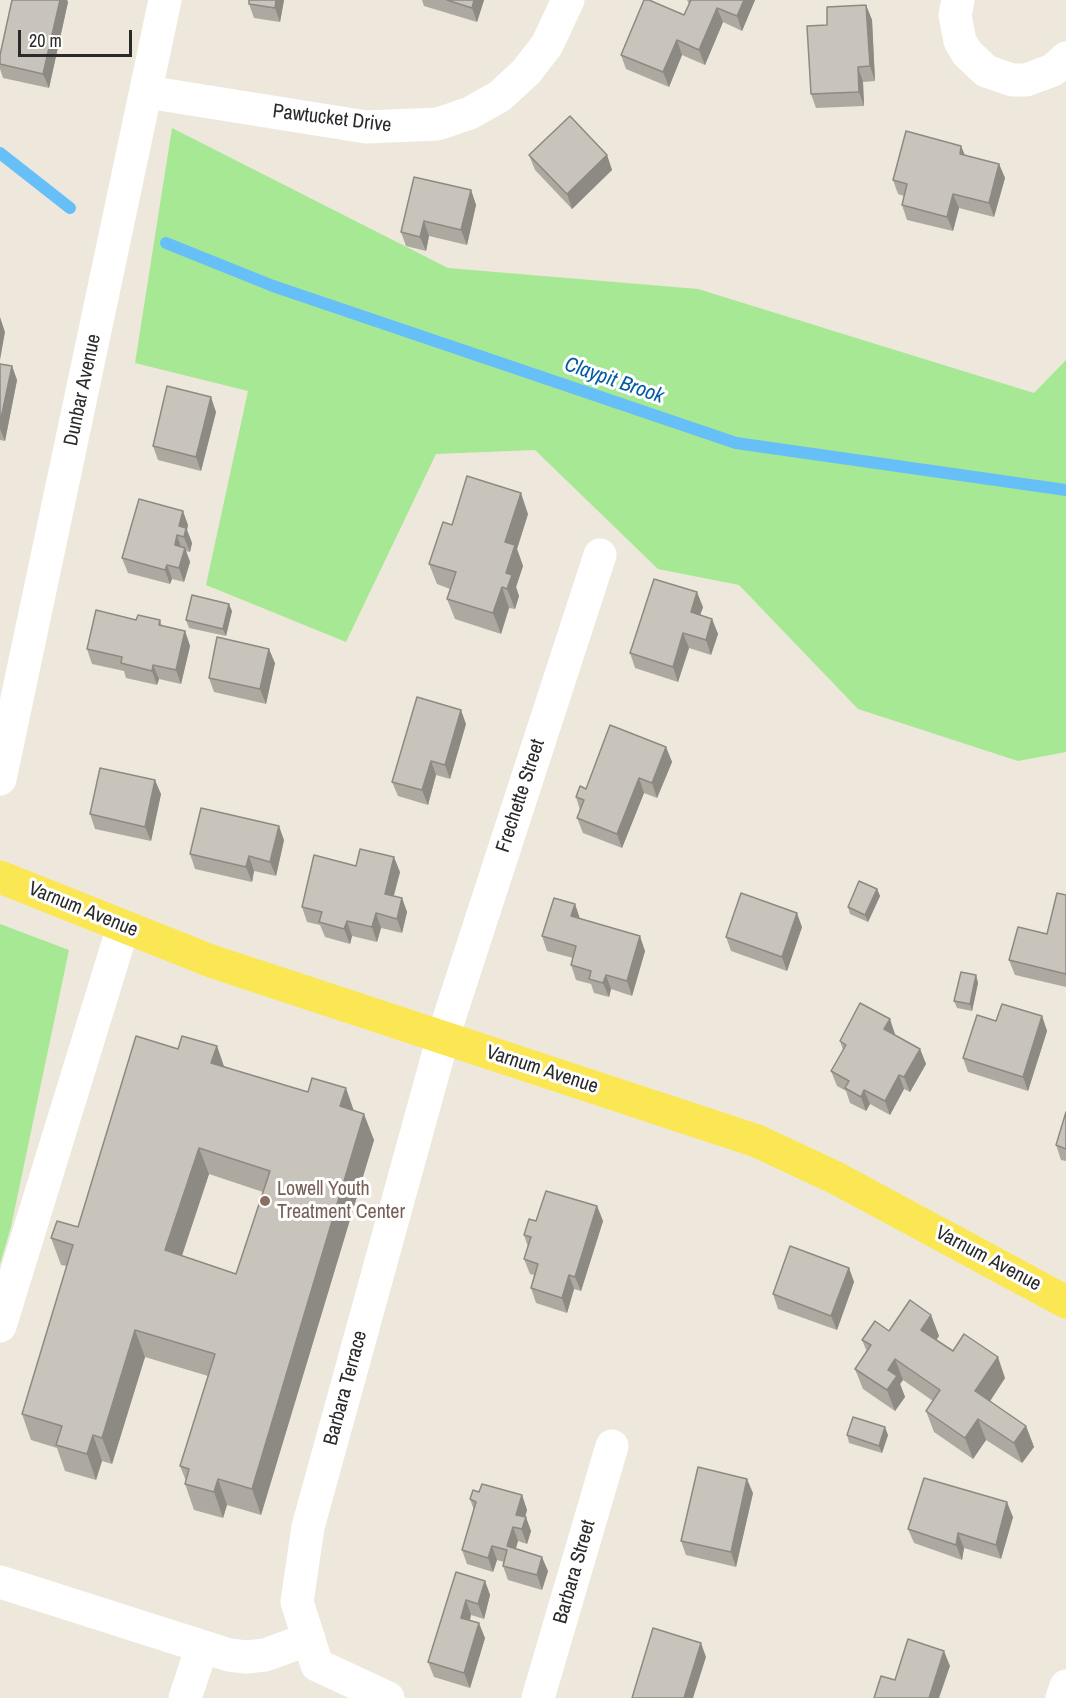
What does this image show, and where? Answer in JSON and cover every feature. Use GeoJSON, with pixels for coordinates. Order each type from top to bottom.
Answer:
{"type":"FeatureCollection","features":[{"type":"Feature","properties":{"kind":"main road","name":"Varnum Avenue"},"geometry":{"type":"LineString","coordinates":[[0,877],[211,961],[757,1141],[836,1178],[1066,1302]]}},
{"type":"Feature","properties":{"kind":"street","name":"Dunbar Avenue"},"geometry":{"type":"LineString","coordinates":[[0,779],[165,0]]}},
{"type":"Feature","properties":{"kind":"street","name":"Pawtucket Drive"},"geometry":{"type":"LineString","coordinates":[[147,92],[366,126],[438,124],[470,113],[500,96],[526,72],[547,45],[568,0]]}},
{"type":"Feature","properties":{"kind":"street"},"geometry":{"type":"LineString","coordinates":[[958,0],[955,15],[960,41],[975,63],[986,71],[1012,80],[1026,80],[1053,70],[1066,58]]}},
{"type":"Feature","properties":{"kind":"street","name":"Frechette Street"},"geometry":{"type":"LineString","coordinates":[[443,1037],[600,555]]}},
{"type":"Feature","properties":{"kind":"street"},"geometry":{"type":"LineString","coordinates":[[0,1326],[123,927]]}},
{"type":"Feature","properties":{"kind":"street","name":"Barbara Terrace"},"geometry":{"type":"LineString","coordinates":[[388,1698],[317,1665],[297,1602],[308,1527],[443,1037]]}},
{"type":"Feature","properties":{"kind":"street","name":"Barbara Street"},"geometry":{"type":"LineString","coordinates":[[538,1698],[612,1446]]}},
{"type":"Feature","properties":{"kind":"street"},"geometry":{"type":"LineString","coordinates":[[0,1582],[202,1647],[246,1657],[265,1654],[309,1639]]}},
{"type":"Feature","properties":{"kind":"street"},"geometry":{"type":"LineString","coordinates":[[186,1698],[202,1647]]}},
{"type":"Feature","properties":{"kind":"street"},"geometry":{"type":"LineString","coordinates":[[1062,1698],[1066,1686]]}},
{"type":"Feature","properties":{"kind":"green space"},"geometry":{"type":"Polygon","coordinates":[[[172,128],[448,268],[698,289],[1034,393],[1066,360],[1066,752],[1018,761],[858,709],[739,585],[658,569],[535,450],[436,454],[346,642],[206,585],[248,391],[135,363],[172,128]]]}},
{"type":"Feature","properties":{"kind":"green space"},"geometry":{"type":"Polygon","coordinates":[[[0,924],[69,950],[11,1227],[0,1264],[0,924]]]}},
{"type":"Feature","properties":{"kind":"building"},"geometry":{"type":"Polygon","coordinates":[[[12,0],[60,0],[43,74],[0,64],[12,0]]]}},
{"type":"Feature","properties":{"kind":"building"},"geometry":{"type":"Polygon","coordinates":[[[249,0],[276,0],[275,8],[249,4],[249,0]]]}},
{"type":"Feature","properties":{"kind":"building"},"geometry":{"type":"Polygon","coordinates":[[[447,0],[474,0],[472,8],[447,0]]]}},
{"type":"Feature","properties":{"kind":"building"},"geometry":{"type":"Polygon","coordinates":[[[644,0],[684,15],[691,0],[744,0],[737,16],[717,8],[699,50],[677,40],[663,72],[621,55],[644,0]]]}},
{"type":"Feature","properties":{"kind":"building"},"geometry":{"type":"Polygon","coordinates":[[[866,5],[870,66],[858,67],[859,92],[811,94],[807,26],[827,25],[827,7],[866,5]]]}},
{"type":"Feature","properties":{"kind":"building"},"geometry":{"type":"Polygon","coordinates":[[[570,116],[607,155],[567,194],[529,155],[570,116]]]}},
{"type":"Feature","properties":{"kind":"building"},"geometry":{"type":"Polygon","coordinates":[[[906,131],[961,146],[960,154],[999,164],[989,203],[953,194],[947,217],[902,205],[907,184],[893,180],[906,131]]]}},
{"type":"Feature","properties":{"kind":"building"},"geometry":{"type":"Polygon","coordinates":[[[414,177],[471,190],[461,230],[424,221],[420,237],[401,232],[414,177]]]}},
{"type":"Feature","properties":{"kind":"building"},"geometry":{"type":"Polygon","coordinates":[[[0,364],[12,366],[0,423],[0,364]]]}},
{"type":"Feature","properties":{"kind":"building"},"geometry":{"type":"Polygon","coordinates":[[[167,386],[211,397],[196,457],[153,446],[167,386]]]}},
{"type":"Feature","properties":{"kind":"building"},"geometry":{"type":"Polygon","coordinates":[[[467,476],[521,493],[505,542],[515,545],[506,573],[512,575],[507,589],[502,587],[493,613],[447,599],[456,572],[429,564],[443,522],[452,525],[467,476]]]}},
{"type":"Feature","properties":{"kind":"building"},"geometry":{"type":"Polygon","coordinates":[[[139,499],[183,511],[179,526],[186,528],[184,537],[177,535],[175,545],[185,548],[179,568],[167,565],[165,570],[122,558],[139,499]]]}},
{"type":"Feature","properties":{"kind":"building"},"geometry":{"type":"Polygon","coordinates":[[[654,579],[697,592],[691,612],[712,619],[706,640],[683,633],[673,667],[630,653],[654,579]]]}},
{"type":"Feature","properties":{"kind":"building"},"geometry":{"type":"Polygon","coordinates":[[[192,595],[229,604],[223,629],[186,620],[192,595]]]}},
{"type":"Feature","properties":{"kind":"building"},"geometry":{"type":"Polygon","coordinates":[[[96,610],[136,620],[138,615],[160,620],[159,625],[185,631],[176,670],[153,665],[152,671],[121,663],[122,657],[87,649],[96,610]]]}},
{"type":"Feature","properties":{"kind":"building"},"geometry":{"type":"Polygon","coordinates":[[[217,637],[269,649],[260,689],[209,678],[217,637]]]}},
{"type":"Feature","properties":{"kind":"building"},"geometry":{"type":"Polygon","coordinates":[[[417,697],[461,710],[445,765],[431,761],[422,790],[392,782],[417,697]]]}},
{"type":"Feature","properties":{"kind":"building"},"geometry":{"type":"Polygon","coordinates":[[[610,725],[666,747],[652,783],[639,778],[617,834],[577,818],[584,800],[576,797],[580,786],[586,789],[610,725]]]}},
{"type":"Feature","properties":{"kind":"building"},"geometry":{"type":"Polygon","coordinates":[[[100,768],[155,780],[145,827],[90,814],[100,768]]]}},
{"type":"Feature","properties":{"kind":"building"},"geometry":{"type":"Polygon","coordinates":[[[201,808],[279,826],[270,862],[249,856],[246,867],[190,854],[201,808]]]}},
{"type":"Feature","properties":{"kind":"building"},"geometry":{"type":"Polygon","coordinates":[[[360,849],[394,857],[385,894],[402,898],[397,919],[376,913],[372,927],[347,921],[344,929],[319,922],[322,912],[302,907],[314,855],[356,866],[360,849]]]}},
{"type":"Feature","properties":{"kind":"building"},"geometry":{"type":"Polygon","coordinates":[[[859,881],[877,889],[865,915],[848,907],[859,881]]]}},
{"type":"Feature","properties":{"kind":"building"},"geometry":{"type":"Polygon","coordinates":[[[741,893],[797,913],[782,957],[726,937],[741,893]]]}},
{"type":"Feature","properties":{"kind":"building"},"geometry":{"type":"Polygon","coordinates":[[[1057,893],[1066,895],[1066,974],[1009,960],[1018,927],[1047,934],[1057,893]]]}},
{"type":"Feature","properties":{"kind":"building"},"geometry":{"type":"Polygon","coordinates":[[[554,898],[575,904],[571,916],[640,936],[627,981],[606,975],[603,983],[589,979],[591,971],[571,965],[576,946],[542,936],[554,898]]]}},
{"type":"Feature","properties":{"kind":"building"},"geometry":{"type":"Polygon","coordinates":[[[961,972],[976,975],[970,1004],[954,1001],[961,972]]]}},
{"type":"Feature","properties":{"kind":"building"},"geometry":{"type":"Polygon","coordinates":[[[860,1003],[890,1019],[884,1029],[920,1049],[904,1077],[899,1075],[885,1101],[864,1090],[861,1097],[845,1088],[849,1081],[831,1071],[846,1045],[840,1041],[860,1003]]]}},
{"type":"Feature","properties":{"kind":"building"},"geometry":{"type":"Polygon","coordinates":[[[1002,1004],[1042,1016],[1023,1077],[963,1058],[977,1015],[996,1021],[1002,1004]]]}},
{"type":"Feature","properties":{"kind":"building"},"geometry":{"type":"Polygon","coordinates":[[[136,1036],[178,1049],[182,1036],[217,1046],[211,1063],[308,1092],[312,1078],[346,1088],[340,1106],[364,1114],[252,1489],[218,1479],[214,1492],[185,1484],[189,1469],[180,1466],[215,1354],[135,1330],[102,1438],[93,1435],[87,1454],[56,1445],[62,1426],[22,1414],[73,1245],[51,1238],[57,1221],[78,1227],[136,1036]],[[199,1148],[165,1250],[236,1274],[270,1171],[199,1148]]]}},
{"type":"Feature","properties":{"kind":"building"},"geometry":{"type":"Polygon","coordinates":[[[1066,1112],[1066,1149],[1056,1145],[1066,1112]]]}},
{"type":"Feature","properties":{"kind":"building"},"geometry":{"type":"Polygon","coordinates":[[[546,1191],[597,1206],[575,1277],[569,1275],[562,1298],[531,1288],[538,1264],[524,1259],[531,1237],[524,1235],[529,1219],[536,1221],[546,1191]]]}},
{"type":"Feature","properties":{"kind":"building"},"geometry":{"type":"Polygon","coordinates":[[[790,1246],[849,1268],[831,1316],[773,1294],[790,1246]]]}},
{"type":"Feature","properties":{"kind":"building"},"geometry":{"type":"Polygon","coordinates":[[[910,1300],[931,1315],[921,1330],[953,1351],[964,1334],[998,1357],[975,1391],[1026,1426],[1014,1443],[978,1419],[965,1438],[926,1411],[940,1390],[895,1359],[888,1370],[897,1376],[887,1390],[855,1369],[871,1345],[862,1340],[875,1321],[889,1331],[910,1300]]]}},
{"type":"Feature","properties":{"kind":"building"},"geometry":{"type":"Polygon","coordinates":[[[853,1417],[885,1427],[879,1446],[847,1435],[853,1417]]]}},
{"type":"Feature","properties":{"kind":"building"},"geometry":{"type":"Polygon","coordinates":[[[698,1467],[747,1479],[731,1552],[681,1541],[698,1467]]]}},
{"type":"Feature","properties":{"kind":"building"},"geometry":{"type":"Polygon","coordinates":[[[924,1478],[1007,1502],[996,1545],[958,1533],[956,1545],[908,1529],[924,1478]]]}},
{"type":"Feature","properties":{"kind":"building"},"geometry":{"type":"Polygon","coordinates":[[[482,1484],[522,1495],[516,1515],[526,1517],[522,1529],[513,1527],[507,1546],[542,1557],[537,1575],[503,1566],[507,1550],[492,1546],[488,1558],[462,1550],[476,1502],[470,1499],[473,1490],[479,1492],[482,1484]]]}},
{"type":"Feature","properties":{"kind":"building"},"geometry":{"type":"Polygon","coordinates":[[[456,1572],[485,1581],[478,1604],[466,1600],[461,1618],[479,1623],[464,1673],[428,1662],[456,1572]]]}},
{"type":"Feature","properties":{"kind":"building"},"geometry":{"type":"Polygon","coordinates":[[[653,1628],[701,1643],[684,1698],[632,1698],[653,1628]]]}},
{"type":"Feature","properties":{"kind":"building"},"geometry":{"type":"Polygon","coordinates":[[[908,1639],[944,1651],[929,1698],[874,1698],[881,1676],[895,1680],[908,1639]]]}},
{"type":"Feature","properties":{"kind":"waterway","name":"Claypit Brook"},"geometry":{"type":"LineString","coordinates":[[0,153],[70,208]]}},
{"type":"Feature","properties":{"kind":"waterway","name":"Claypit Brook"},"geometry":{"type":"LineString","coordinates":[[166,243],[273,286],[736,443],[1066,490]]}},
{"type":"Feature","properties":{"kind":"place","name":"Lowell Youth Treatment Center"},"geometry":{"type":"Point","coordinates":[265,1201]}}]}
